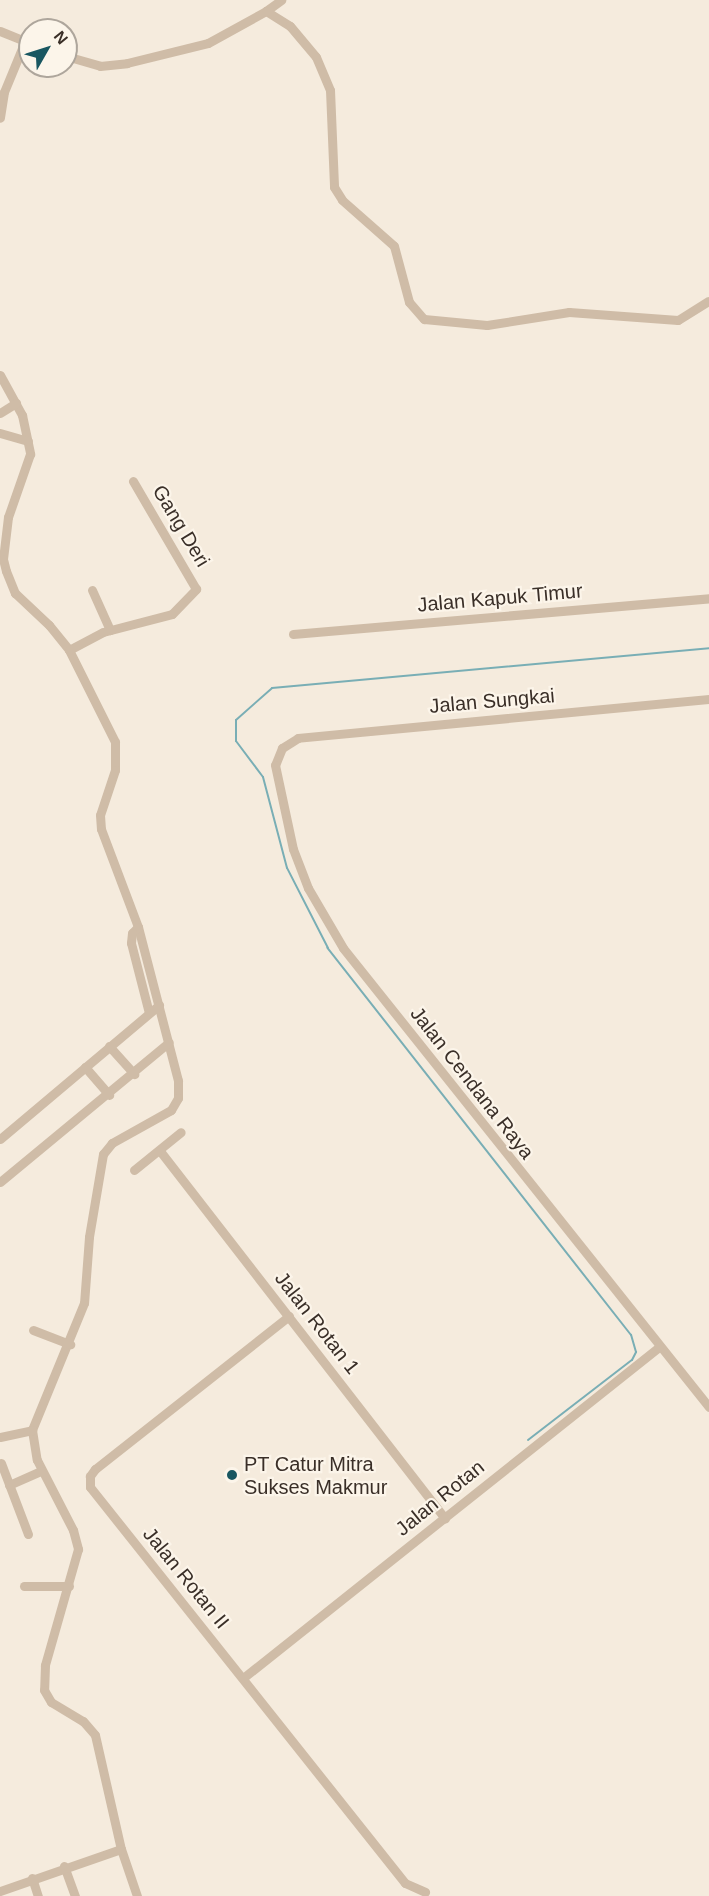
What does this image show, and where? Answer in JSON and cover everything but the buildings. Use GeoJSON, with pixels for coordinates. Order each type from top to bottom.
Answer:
{"type":"FeatureCollection","features":[{"type":"Feature","properties":{"kind":"street"},"geometry":{"type":"LineString","coordinates":[[78,60],[100,66],[127,63],[208,42],[266,11],[280,0]]}},
{"type":"Feature","properties":{"kind":"street"},"geometry":{"type":"LineString","coordinates":[[266,11],[298,34],[325,73],[333,112],[334,187],[342,200],[394,246],[409,302],[421,317],[487,325],[569,312],[668,321],[684,318],[709,301]]}},
{"type":"Feature","properties":{"kind":"street"},"geometry":{"type":"LineString","coordinates":[[0,31],[18,38]]}},
{"type":"Feature","properties":{"kind":"street"},"geometry":{"type":"LineString","coordinates":[[0,118],[4,92],[18,63]]}},
{"type":"Feature","properties":{"kind":"street"},"geometry":{"type":"LineString","coordinates":[[0,375],[16,403],[28,441],[28,463],[8,517],[3,559],[15,593],[49,625],[69,650],[93,692],[117,753],[115,770],[100,815],[101,829],[138,927],[178,1081],[177,1102],[167,1112],[112,1143],[103,1154],[89,1237],[86,1292],[70,1344],[32,1430],[41,1470],[77,1540],[69,1586],[45,1665],[44,1690],[51,1701],[88,1725],[95,1735],[121,1849],[137,1896]]}},
{"type":"Feature","properties":{"kind":"street"},"geometry":{"type":"LineString","coordinates":[[0,413],[16,403]]}},
{"type":"Feature","properties":{"kind":"street"},"geometry":{"type":"LineString","coordinates":[[0,433],[28,441]]}},
{"type":"Feature","properties":{"kind":"street","name":"Gang Deri"},"geometry":{"type":"LineString","coordinates":[[69,650],[110,630],[171,614],[196,588],[133,481]]}},
{"type":"Feature","properties":{"kind":"street"},"geometry":{"type":"LineString","coordinates":[[92,590],[110,630]]}},
{"type":"Feature","properties":{"kind":"street","name":"Jalan Kapuk Timur"},"geometry":{"type":"LineString","coordinates":[[293,634],[709,598]]}},
{"type":"Feature","properties":{"kind":"street","name":"Jalan Sungkai"},"geometry":{"type":"LineString","coordinates":[[282,748],[298,738],[709,699]]}},
{"type":"Feature","properties":{"kind":"street","name":"Jalan Cendana Raya"},"geometry":{"type":"LineString","coordinates":[[282,748],[275,765],[293,849],[308,888],[333,932],[659,1347],[709,1407]]}},
{"type":"Feature","properties":{"kind":"street"},"geometry":{"type":"LineString","coordinates":[[138,927],[132,933],[131,943],[149,1013]]}},
{"type":"Feature","properties":{"kind":"street"},"geometry":{"type":"LineString","coordinates":[[0,1139],[159,1005]]}},
{"type":"Feature","properties":{"kind":"street"},"geometry":{"type":"LineString","coordinates":[[0,1182],[109,1095],[169,1042]]}},
{"type":"Feature","properties":{"kind":"street"},"geometry":{"type":"LineString","coordinates":[[109,1046],[134,1074]]}},
{"type":"Feature","properties":{"kind":"street"},"geometry":{"type":"LineString","coordinates":[[85,1066],[109,1095]]}},
{"type":"Feature","properties":{"kind":"street"},"geometry":{"type":"LineString","coordinates":[[134,1170],[181,1132]]}},
{"type":"Feature","properties":{"kind":"street","name":"Jalan Rotan 1"},"geometry":{"type":"LineString","coordinates":[[160,1151],[445,1518]]}},
{"type":"Feature","properties":{"kind":"street","name":"Jalan Rotan II"},"geometry":{"type":"LineString","coordinates":[[289,1316],[90,1476],[90,1487],[405,1883],[425,1892]]}},
{"type":"Feature","properties":{"kind":"street"},"geometry":{"type":"LineString","coordinates":[[33,1330],[70,1344]]}},
{"type":"Feature","properties":{"kind":"street","name":"Jalan Rotan"},"geometry":{"type":"LineString","coordinates":[[243,1678],[659,1347]]}},
{"type":"Feature","properties":{"kind":"street"},"geometry":{"type":"LineString","coordinates":[[0,1437],[32,1430]]}},
{"type":"Feature","properties":{"kind":"street"},"geometry":{"type":"LineString","coordinates":[[1,1463],[28,1534]]}},
{"type":"Feature","properties":{"kind":"street"},"geometry":{"type":"LineString","coordinates":[[9,1485],[41,1470]]}},
{"type":"Feature","properties":{"kind":"street"},"geometry":{"type":"LineString","coordinates":[[24,1586],[69,1586]]}},
{"type":"Feature","properties":{"kind":"street"},"geometry":{"type":"LineString","coordinates":[[6,1892],[32,1878],[64,1866],[121,1849]]}},
{"type":"Feature","properties":{"kind":"street"},"geometry":{"type":"LineString","coordinates":[[64,1866],[75,1896]]}},
{"type":"Feature","properties":{"kind":"street"},"geometry":{"type":"LineString","coordinates":[[32,1878],[38,1896]]}},
{"type":"Feature","properties":{"kind":"waterway"},"geometry":{"type":"LineString","coordinates":[[528,1440],[632,1360],[636,1352],[631,1335],[328,948],[287,868],[263,777],[236,741],[236,720],[272,688],[709,648]]}},
{"type":"Feature","properties":{"kind":"place","name":"PT Catur Mitra Sukses Makmur"},"geometry":{"type":"Point","coordinates":[232,1475]}}]}
